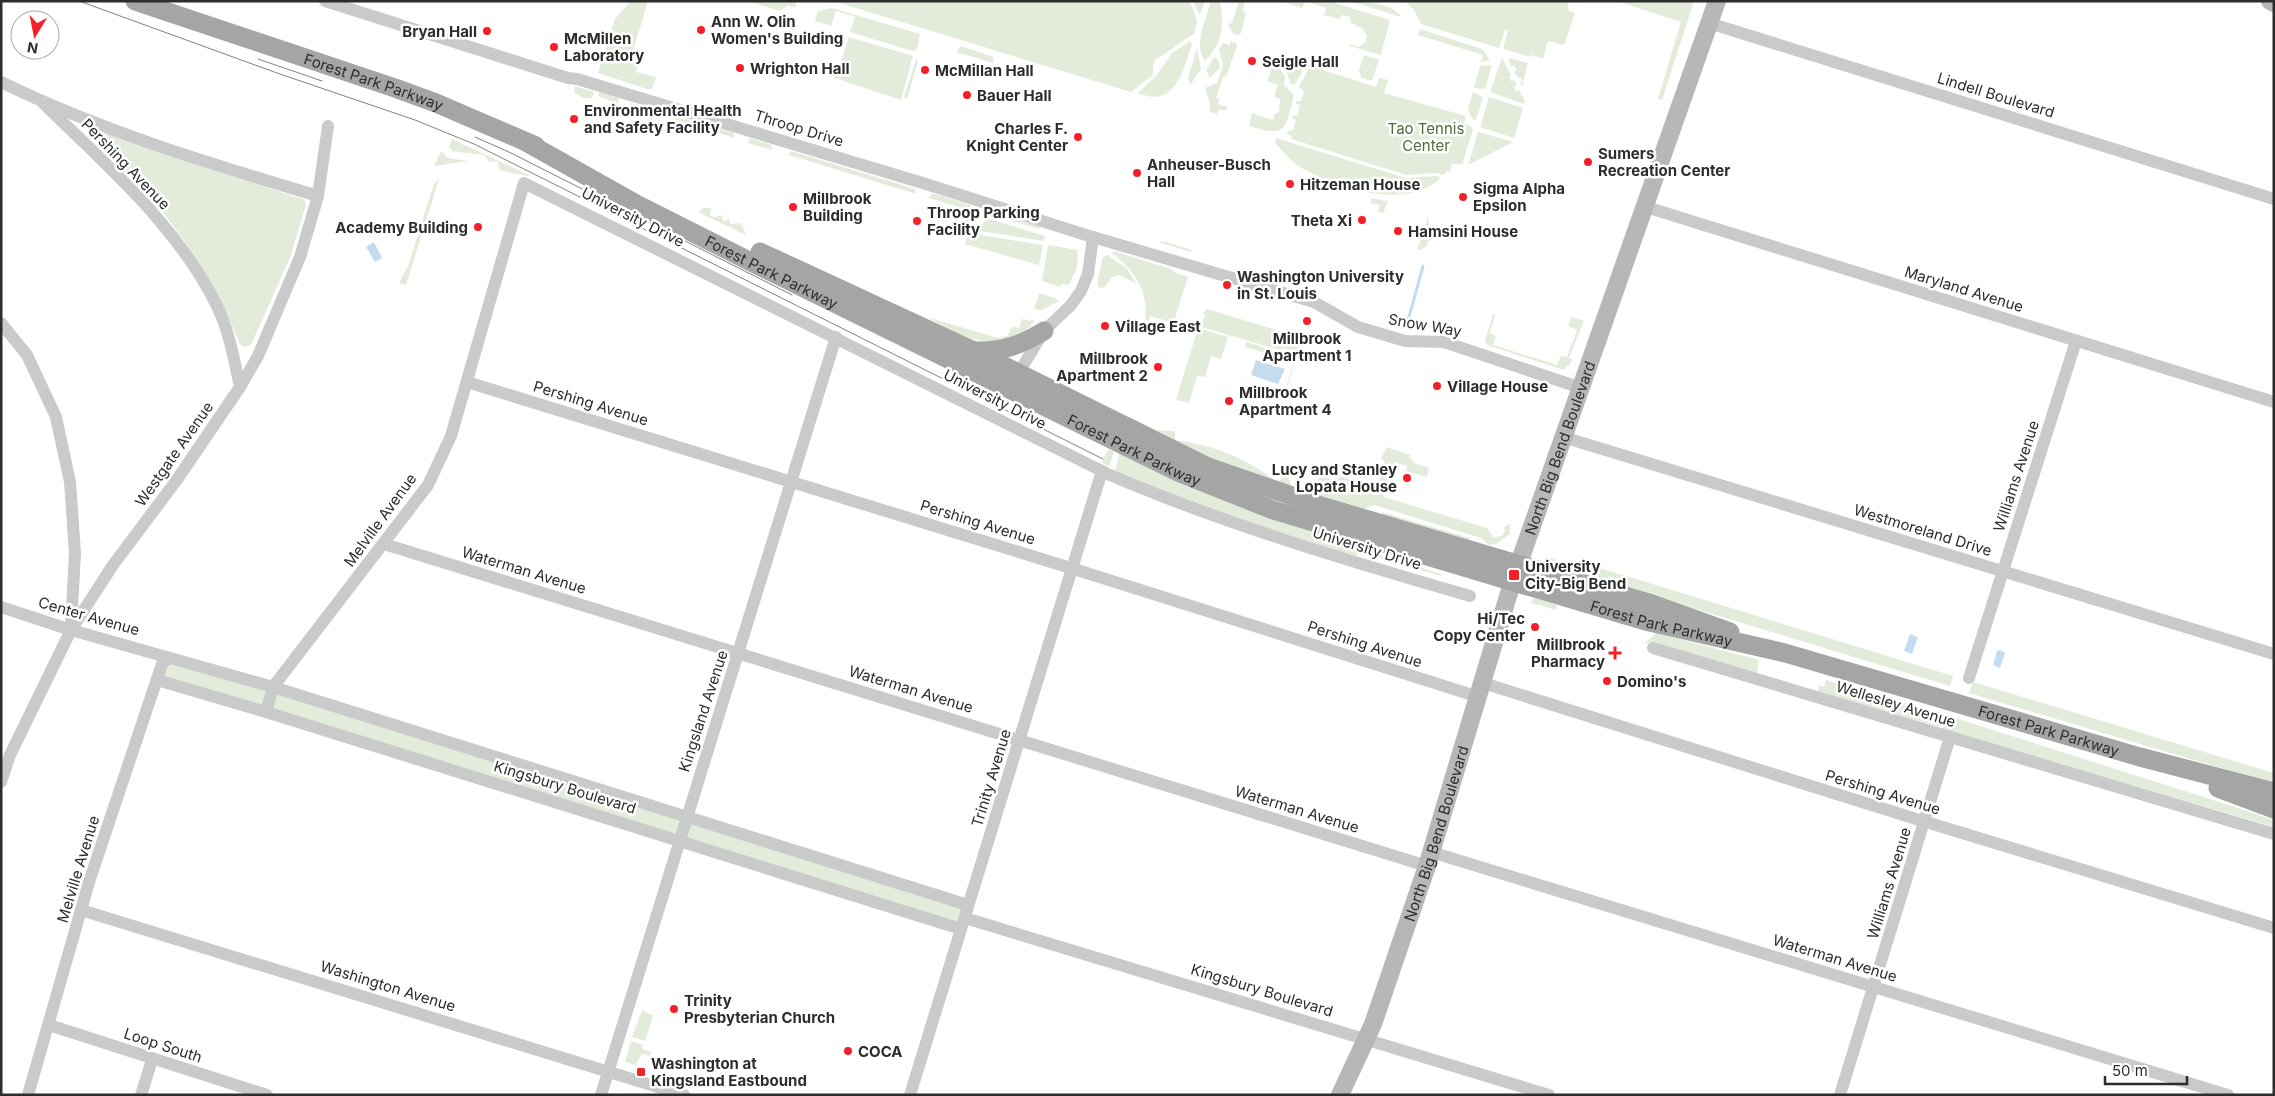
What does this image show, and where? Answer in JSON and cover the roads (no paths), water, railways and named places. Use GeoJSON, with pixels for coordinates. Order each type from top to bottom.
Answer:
{"type":"FeatureCollection","features":[{"type":"Feature","properties":{"kind":"main road","name":"Forest Park Parkway"},"geometry":{"type":"LineString","coordinates":[[136,1],[436,103],[609,177],[751,248],[972,350],[1014,381],[1164,465],[1230,494],[1325,527],[1512,583],[1660,625],[1785,654],[2140,758],[2274,792]]}},
{"type":"Feature","properties":{"kind":"main road","name":"Forest Park Parkway"},"geometry":{"type":"LineString","coordinates":[[159,1],[219,28]]}},
{"type":"Feature","properties":{"kind":"main road","name":"North Big Bend Boulevard"},"geometry":{"type":"LineString","coordinates":[[1340,1095],[1368,1039],[1429,859],[1518,565],[1646,207],[1716,1]]}},
{"type":"Feature","properties":{"kind":"main road"},"geometry":{"type":"LineString","coordinates":[[2270,1],[2274,2]]}},
{"type":"Feature","properties":{"kind":"main road","name":"Forest Park Parkway"},"geometry":{"type":"LineString","coordinates":[[526,142],[663,218],[1014,381],[1208,467],[1318,505],[1693,618],[1785,654]]}},
{"type":"Feature","properties":{"kind":"main road"},"geometry":{"type":"LineString","coordinates":[[972,350],[992,352],[1015,347],[1044,331]]}},
{"type":"Feature","properties":{"kind":"main road","name":"Forest Park Parkway"},"geometry":{"type":"LineString","coordinates":[[2140,758],[2274,809]]}},
{"type":"Feature","properties":{"kind":"street","name":"Throop Drive"},"geometry":{"type":"LineString","coordinates":[[325,1],[568,78],[577,78],[1093,237]]}},
{"type":"Feature","properties":{"kind":"street","name":"Lindell Boulevard"},"geometry":{"type":"LineString","coordinates":[[1709,23],[2274,199]]}},
{"type":"Feature","properties":{"kind":"street","name":"Pershing Avenue"},"geometry":{"type":"LineString","coordinates":[[1,82],[43,102],[207,162],[318,196]]}},
{"type":"Feature","properties":{"kind":"street","name":"Pershing Avenue"},"geometry":{"type":"LineString","coordinates":[[43,102],[146,204],[199,273],[216,305],[229,339],[240,388]]}},
{"type":"Feature","properties":{"kind":"street","name":"Westgate Avenue"},"geometry":{"type":"LineString","coordinates":[[1,782],[6,758],[71,630],[113,565],[176,481],[240,388],[258,356],[300,258],[318,196],[328,126]]}},
{"type":"Feature","properties":{"kind":"street","name":"University Drive"},"geometry":{"type":"LineString","coordinates":[[524,183],[1102,471],[1199,512],[1255,531],[1470,596]]}},
{"type":"Feature","properties":{"kind":"street","name":"Melville Avenue"},"geometry":{"type":"LineString","coordinates":[[266,712],[273,687],[428,485],[451,436],[524,183]]}},
{"type":"Feature","properties":{"kind":"street","name":"Maryland Avenue"},"geometry":{"type":"LineString","coordinates":[[1646,207],[2274,402]]}},
{"type":"Feature","properties":{"kind":"street","name":"Snow Way"},"geometry":{"type":"LineString","coordinates":[[1093,237],[1314,302],[1358,327],[1405,340],[1444,342],[1581,388]]}},
{"type":"Feature","properties":{"kind":"street"},"geometry":{"type":"LineString","coordinates":[[1014,381],[1044,331],[1071,306],[1081,292],[1088,274],[1093,237]]}},
{"type":"Feature","properties":{"kind":"street"},"geometry":{"type":"LineString","coordinates":[[1,323],[27,355],[58,426],[71,491],[75,553],[71,630]]}},
{"type":"Feature","properties":{"kind":"street","name":"Kingsland Avenue"},"geometry":{"type":"LineString","coordinates":[[601,1095],[685,817],[739,653],[836,337]]}},
{"type":"Feature","properties":{"kind":"street","name":"Williams Avenue"},"geometry":{"type":"LineString","coordinates":[[1969,678],[2076,340]]}},
{"type":"Feature","properties":{"kind":"street","name":"Pershing Avenue"},"geometry":{"type":"LineString","coordinates":[[467,382],[1074,569],[1925,822],[2274,928]]}},
{"type":"Feature","properties":{"kind":"street","name":"Westmoreland Drive"},"geometry":{"type":"LineString","coordinates":[[1563,437],[2274,654]]}},
{"type":"Feature","properties":{"kind":"street","name":"Trinity Avenue"},"geometry":{"type":"LineString","coordinates":[[910,1095],[1074,569],[1102,471]]}},
{"type":"Feature","properties":{"kind":"street","name":"Waterman Avenue"},"geometry":{"type":"LineString","coordinates":[[384,544],[1020,740],[1875,987],[2228,1095]]}},
{"type":"Feature","properties":{"kind":"street","name":"Center Avenue"},"geometry":{"type":"LineString","coordinates":[[1,607],[71,630],[168,658]]}},
{"type":"Feature","properties":{"kind":"street","name":"Wellesley Avenue"},"geometry":{"type":"LineString","coordinates":[[1653,648],[2274,834]]}},
{"type":"Feature","properties":{"kind":"street","name":"Melville Avenue"},"geometry":{"type":"LineString","coordinates":[[28,1095],[81,910],[162,664],[168,658]]}},
{"type":"Feature","properties":{"kind":"street","name":"Kingsbury Boulevard"},"geometry":{"type":"LineString","coordinates":[[168,658],[273,687],[685,817],[965,918]]}},
{"type":"Feature","properties":{"kind":"street","name":"Kingsbury Boulevard"},"geometry":{"type":"LineString","coordinates":[[157,680],[678,840],[965,918],[1549,1095]]}},
{"type":"Feature","properties":{"kind":"street","name":"Williams Avenue"},"geometry":{"type":"LineString","coordinates":[[1840,1095],[1875,987],[1950,737]]}},
{"type":"Feature","properties":{"kind":"street","name":"Washington Avenue"},"geometry":{"type":"LineString","coordinates":[[81,910],[684,1095]]}},
{"type":"Feature","properties":{"kind":"street","name":"Loop South"},"geometry":{"type":"LineString","coordinates":[[49,1025],[152,1060],[267,1095]]}},
{"type":"Feature","properties":{"kind":"street"},"geometry":{"type":"LineString","coordinates":[[141,1095],[152,1060]]}},
{"type":"Feature","properties":{"kind":"water"},"geometry":{"type":"Polygon","coordinates":[[[374,242],[382,258],[375,262],[366,247],[374,242]]]}},
{"type":"Feature","properties":{"kind":"water"},"geometry":{"type":"Polygon","coordinates":[[[1256,360],[1285,369],[1278,384],[1251,375],[1256,360]]]}},
{"type":"Feature","properties":{"kind":"water"},"geometry":{"type":"Polygon","coordinates":[[[1910,634],[1918,637],[1912,654],[1904,651],[1910,634]]]}},
{"type":"Feature","properties":{"kind":"water"},"geometry":{"type":"Polygon","coordinates":[[[2001,650],[2005,653],[2000,668],[1993,665],[1997,651],[2001,650]]]}},
{"type":"Feature","properties":{"kind":"waterway"},"geometry":{"type":"LineString","coordinates":[[1400,327],[1409,317],[1423,266]]}},
{"type":"Feature","properties":{"kind":"tram line"},"geometry":{"type":"LineString","coordinates":[[79,1],[277,73],[415,120],[474,144],[1103,459]]}},
{"type":"Feature","properties":{"kind":"tram line"},"geometry":{"type":"LineString","coordinates":[[258,59],[322,81]]}},
{"type":"Feature","properties":{"kind":"tram line"},"geometry":{"type":"LineString","coordinates":[[475,137],[511,153],[792,295]]}},
{"type":"Feature","properties":{"kind":"place","name":"Ann W. Olin Women's Building"},"geometry":{"type":"Point","coordinates":[701,30]}},
{"type":"Feature","properties":{"kind":"place","name":"Bryan Hall"},"geometry":{"type":"Point","coordinates":[487,31]}},
{"type":"Feature","properties":{"kind":"place","name":"McMillen Laboratory"},"geometry":{"type":"Point","coordinates":[554,47]}},
{"type":"Feature","properties":{"kind":"place","name":"Seigle Hall"},"geometry":{"type":"Point","coordinates":[1252,61]}},
{"type":"Feature","properties":{"kind":"place","name":"Wrighton Hall"},"geometry":{"type":"Point","coordinates":[740,68]}},
{"type":"Feature","properties":{"kind":"place","name":"McMillan Hall"},"geometry":{"type":"Point","coordinates":[925,70]}},
{"type":"Feature","properties":{"kind":"place","name":"Bauer Hall"},"geometry":{"type":"Point","coordinates":[967,95]}},
{"type":"Feature","properties":{"kind":"place","name":"Environmental Health and Safety Facility"},"geometry":{"type":"Point","coordinates":[574,119]}},
{"type":"Feature","properties":{"kind":"place","name":"Charles F. Knight Center"},"geometry":{"type":"Point","coordinates":[1078,137]}},
{"type":"Feature","properties":{"kind":"place","name":"Sumers Recreation Center"},"geometry":{"type":"Point","coordinates":[1588,162]}},
{"type":"Feature","properties":{"kind":"place","name":"Anheuser-Busch Hall"},"geometry":{"type":"Point","coordinates":[1137,173]}},
{"type":"Feature","properties":{"kind":"place","name":"Hitzeman House"},"geometry":{"type":"Point","coordinates":[1290,184]}},
{"type":"Feature","properties":{"kind":"place","name":"Sigma Alpha Epsilon"},"geometry":{"type":"Point","coordinates":[1463,197]}},
{"type":"Feature","properties":{"kind":"place","name":"Millbrook Building"},"geometry":{"type":"Point","coordinates":[793,207]}},
{"type":"Feature","properties":{"kind":"place","name":"Theta Xi"},"geometry":{"type":"Point","coordinates":[1362,220]}},
{"type":"Feature","properties":{"kind":"place","name":"Throop Parking Facility"},"geometry":{"type":"Point","coordinates":[917,221]}},
{"type":"Feature","properties":{"kind":"place","name":"Academy Building"},"geometry":{"type":"Point","coordinates":[478,227]}},
{"type":"Feature","properties":{"kind":"place","name":"Hamsini House"},"geometry":{"type":"Point","coordinates":[1398,231]}},
{"type":"Feature","properties":{"kind":"place","name":"Washington University in St. Louis"},"geometry":{"type":"Point","coordinates":[1227,285]}},
{"type":"Feature","properties":{"kind":"place","name":"Millbrook Apartment 1"},"geometry":{"type":"Point","coordinates":[1307,321]}},
{"type":"Feature","properties":{"kind":"place","name":"Village East"},"geometry":{"type":"Point","coordinates":[1105,326]}},
{"type":"Feature","properties":{"kind":"place","name":"Millbrook Apartment 2"},"geometry":{"type":"Point","coordinates":[1158,367]}},
{"type":"Feature","properties":{"kind":"place","name":"Village House"},"geometry":{"type":"Point","coordinates":[1437,386]}},
{"type":"Feature","properties":{"kind":"place","name":"Millbrook Apartment 4"},"geometry":{"type":"Point","coordinates":[1229,401]}},
{"type":"Feature","properties":{"kind":"place","name":"Lucy and Stanley Lopata House"},"geometry":{"type":"Point","coordinates":[1407,478]}},
{"type":"Feature","properties":{"kind":"place","name":"University City-Big Bend"},"geometry":{"type":"Point","coordinates":[1514,575]}},
{"type":"Feature","properties":{"kind":"place","name":"Hi/Tec Copy Center"},"geometry":{"type":"Point","coordinates":[1535,627]}},
{"type":"Feature","properties":{"kind":"place","name":"Millbrook Pharmacy"},"geometry":{"type":"Point","coordinates":[1615,653]}},
{"type":"Feature","properties":{"kind":"place","name":"Domino's"},"geometry":{"type":"Point","coordinates":[1607,681]}},
{"type":"Feature","properties":{"kind":"place","name":"Trinity Presbyterian Church"},"geometry":{"type":"Point","coordinates":[674,1009]}},
{"type":"Feature","properties":{"kind":"place","name":"COCA"},"geometry":{"type":"Point","coordinates":[848,1051]}},
{"type":"Feature","properties":{"kind":"place","name":"Washington at Kingsland Eastbound"},"geometry":{"type":"Point","coordinates":[641,1072]}},
{"type":"Feature","properties":{"kind":"park label","name":"Tao Tennis Center"},"geometry":{"type":"Point","coordinates":[1426,136]}}]}
